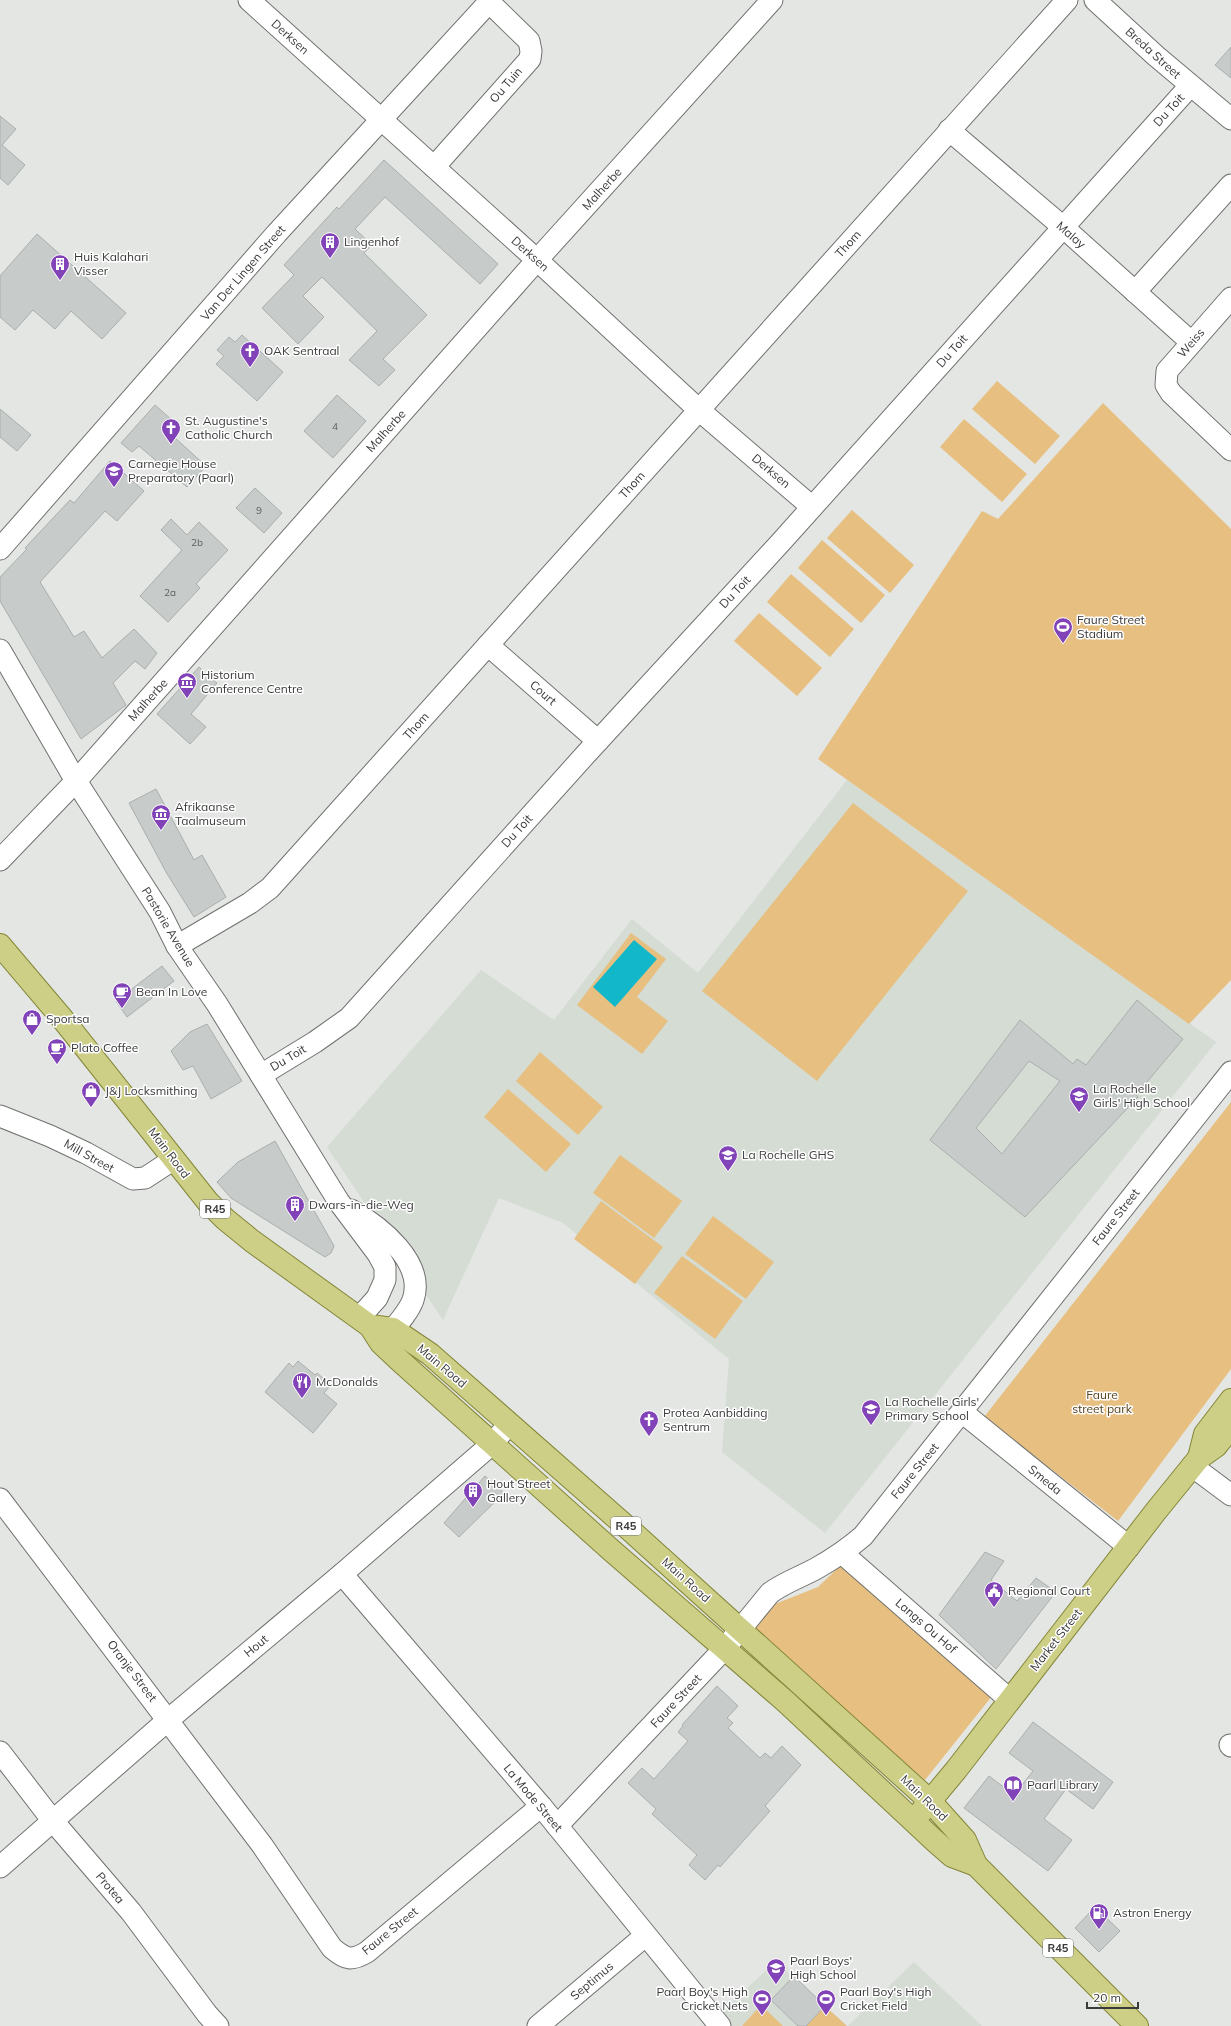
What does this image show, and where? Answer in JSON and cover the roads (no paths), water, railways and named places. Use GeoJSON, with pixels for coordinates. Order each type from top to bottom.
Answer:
{"type":"FeatureCollection","features":[{"type":"Feature","properties":{"kind":"main road","name":"Main Road"},"geometry":{"type":"LineString","coordinates":[[0,945],[61,1017],[208,1202],[229,1223],[264,1251],[376,1329],[493,1443],[611,1550],[726,1648],[785,1701],[913,1822],[952,1856],[976,1865]]}},
{"type":"Feature","properties":{"kind":"main road","name":"Main Road"},"geometry":{"type":"LineString","coordinates":[[376,1329],[430,1354],[742,1630],[930,1801],[964,1840],[976,1865],[1137,2026]]}},
{"type":"Feature","properties":{"kind":"main road","name":"Market Street"},"geometry":{"type":"LineString","coordinates":[[1196,1462],[1205,1434],[1231,1400]]}},
{"type":"Feature","properties":{"kind":"main road","name":"Market Street"},"geometry":{"type":"LineString","coordinates":[[913,1822],[1196,1462],[1216,1446],[1231,1427]]}},
{"type":"Feature","properties":{"kind":"street","name":"Derksen"},"geometry":{"type":"LineString","coordinates":[[249,0],[537,260],[699,410],[812,507]]}},
{"type":"Feature","properties":{"kind":"street","name":"Malherbe"},"geometry":{"type":"LineString","coordinates":[[0,860],[76,781],[537,260],[772,0]]}},
{"type":"Feature","properties":{"kind":"street","name":"Thom"},"geometry":{"type":"LineString","coordinates":[[177,946],[250,903],[270,888],[1067,0]]}},
{"type":"Feature","properties":{"kind":"street","name":"Breda Street"},"geometry":{"type":"LineString","coordinates":[[1094,0],[1190,86],[1231,119]]}},
{"type":"Feature","properties":{"kind":"street","name":"Van Der Lingen Street"},"geometry":{"type":"LineString","coordinates":[[0,550],[277,233],[490,1]]}},
{"type":"Feature","properties":{"kind":"street","name":"Ou Tuin"},"geometry":{"type":"LineString","coordinates":[[434,168],[530,59],[531,51],[529,41],[490,1]]}},
{"type":"Feature","properties":{"kind":"street","name":"Du Toit"},"geometry":{"type":"LineString","coordinates":[[260,1074],[315,1042],[349,1018],[598,741],[812,507],[1190,86]]}},
{"type":"Feature","properties":{"kind":"street","name":"Malay"},"geometry":{"type":"LineString","coordinates":[[949,130],[1063,227],[1191,342]]}},
{"type":"Feature","properties":{"kind":"street"},"geometry":{"type":"LineString","coordinates":[[1136,292],[1231,185]]}},
{"type":"Feature","properties":{"kind":"street","name":"Weiss"},"geometry":{"type":"LineString","coordinates":[[1231,298],[1167,371],[1166,385],[1171,392],[1231,450]]}},
{"type":"Feature","properties":{"kind":"street","name":"Court"},"geometry":{"type":"LineString","coordinates":[[488,646],[598,741]]}},
{"type":"Feature","properties":{"kind":"street","name":"Pastorie Avenue"},"geometry":{"type":"LineString","coordinates":[[0,650],[76,781],[160,912],[177,946],[217,1004],[338,1202],[370,1243],[385,1267],[385,1280],[377,1298],[376,1329]]}},
{"type":"Feature","properties":{"kind":"street","name":"Faure Street"},"geometry":{"type":"LineString","coordinates":[[557,1826],[726,1648],[742,1630],[770,1593],[778,1587],[817,1568],[842,1553],[863,1536],[1231,1072]]}},
{"type":"Feature","properties":{"kind":"street","name":"Mill Street"},"geometry":{"type":"LineString","coordinates":[[0,1116],[56,1138],[133,1179],[145,1178],[174,1159]]}},
{"type":"Feature","properties":{"kind":"street","name":"Pastorie Avenue"},"geometry":{"type":"LineString","coordinates":[[338,1202],[366,1218],[396,1244],[407,1260],[414,1274],[415,1286],[413,1299],[407,1311],[376,1329]]}},
{"type":"Feature","properties":{"kind":"street","name":"Smeda"},"geometry":{"type":"LineString","coordinates":[[962,1412],[1129,1547]]}},
{"type":"Feature","properties":{"kind":"street","name":"Hout"},"geometry":{"type":"LineString","coordinates":[[0,1867],[168,1720],[342,1574],[493,1443],[510,1424]]}},
{"type":"Feature","properties":{"kind":"street"},"geometry":{"type":"LineString","coordinates":[[1196,1462],[1231,1495]]}},
{"type":"Feature","properties":{"kind":"street","name":"Oranje Street"},"geometry":{"type":"LineString","coordinates":[[0,1499],[262,1845]]}},
{"type":"Feature","properties":{"kind":"street","name":"Langs Ou Hof"},"geometry":{"type":"LineString","coordinates":[[842,1553],[1010,1700]]}},
{"type":"Feature","properties":{"kind":"street","name":"La Mode Street"},"geometry":{"type":"LineString","coordinates":[[342,1574],[541,1806],[645,1936],[720,2026]]}},
{"type":"Feature","properties":{"kind":"street","name":"Protea"},"geometry":{"type":"LineString","coordinates":[[0,1752],[53,1821],[131,1912],[206,2022]]}},
{"type":"Feature","properties":{"kind":"street","name":"Faure Street"},"geometry":{"type":"LineString","coordinates":[[262,1845],[332,1948],[346,1958],[355,1958],[367,1952],[541,1806]]}},
{"type":"Feature","properties":{"kind":"street","name":"Septimus"},"geometry":{"type":"LineString","coordinates":[[538,2026],[645,1936]]}},
{"type":"Feature","properties":{"kind":"water"},"geometry":{"type":"Polygon","coordinates":[[[634,940],[657,959],[615,1007],[593,987],[634,940]]]}},
{"type":"Feature","properties":{"kind":"place","name":"Lingenhof"},"geometry":{"type":"Point","coordinates":[330,259]}},
{"type":"Feature","properties":{"kind":"place","name":"Huis Kalahari Visser"},"geometry":{"type":"Point","coordinates":[60,281]}},
{"type":"Feature","properties":{"kind":"place","name":"OAK Sentraal"},"geometry":{"type":"Point","coordinates":[250,368]}},
{"type":"Feature","properties":{"kind":"place","name":"St. Augustine's Catholic Church"},"geometry":{"type":"Point","coordinates":[171,445]}},
{"type":"Feature","properties":{"kind":"place","name":"Carnegie House Preparatory (Paarl)"},"geometry":{"type":"Point","coordinates":[114,488]}},
{"type":"Feature","properties":{"kind":"place","name":"Faure Street Stadium"},"geometry":{"type":"Point","coordinates":[1063,644]}},
{"type":"Feature","properties":{"kind":"place","name":"Historium Conference Centre"},"geometry":{"type":"Point","coordinates":[187,699]}},
{"type":"Feature","properties":{"kind":"place","name":"Afrikaanse Taalmuseum"},"geometry":{"type":"Point","coordinates":[161,831]}},
{"type":"Feature","properties":{"kind":"place","name":"Bean In Love"},"geometry":{"type":"Point","coordinates":[122,1009]}},
{"type":"Feature","properties":{"kind":"place","name":"Sportsa"},"geometry":{"type":"Point","coordinates":[32,1036]}},
{"type":"Feature","properties":{"kind":"place","name":"Plato Coffee"},"geometry":{"type":"Point","coordinates":[57,1065]}},
{"type":"Feature","properties":{"kind":"place","name":"J&J Locksmithing"},"geometry":{"type":"Point","coordinates":[91,1108]}},
{"type":"Feature","properties":{"kind":"place","name":"La Rochelle Girls' High School"},"geometry":{"type":"Point","coordinates":[1079,1113]}},
{"type":"Feature","properties":{"kind":"place","name":"La Rochelle GHS"},"geometry":{"type":"Point","coordinates":[728,1172]}},
{"type":"Feature","properties":{"kind":"place","name":"Dwars-in-die-Weg"},"geometry":{"type":"Point","coordinates":[295,1222]}},
{"type":"Feature","properties":{"kind":"place","name":"McDonalds"},"geometry":{"type":"Point","coordinates":[302,1399]}},
{"type":"Feature","properties":{"kind":"place","name":"La Rochelle Girls' Primary School"},"geometry":{"type":"Point","coordinates":[871,1426]}},
{"type":"Feature","properties":{"kind":"place","name":"Protea Aanbidding Sentrum"},"geometry":{"type":"Point","coordinates":[649,1437]}},
{"type":"Feature","properties":{"kind":"place","name":"Hout Street Gallery"},"geometry":{"type":"Point","coordinates":[473,1508]}},
{"type":"Feature","properties":{"kind":"place","name":"Regional Court"},"geometry":{"type":"Point","coordinates":[994,1608]}},
{"type":"Feature","properties":{"kind":"place","name":"Paarl Library"},"geometry":{"type":"Point","coordinates":[1013,1802]}},
{"type":"Feature","properties":{"kind":"place","name":"Astron Energy"},"geometry":{"type":"Point","coordinates":[1099,1930]}},
{"type":"Feature","properties":{"kind":"place","name":"Paarl Boys' High School"},"geometry":{"type":"Point","coordinates":[776,1985]}},
{"type":"Feature","properties":{"kind":"place","name":"Paarl Boy's High Cricket Nets"},"geometry":{"type":"Point","coordinates":[762,2016]}},
{"type":"Feature","properties":{"kind":"place","name":"Paarl Boy's High Cricket Field"},"geometry":{"type":"Point","coordinates":[826,2016]}},
{"type":"Feature","properties":{"kind":"park label","name":"Faure street park"},"geometry":{"type":"Point","coordinates":[1102,1402]}}]}
